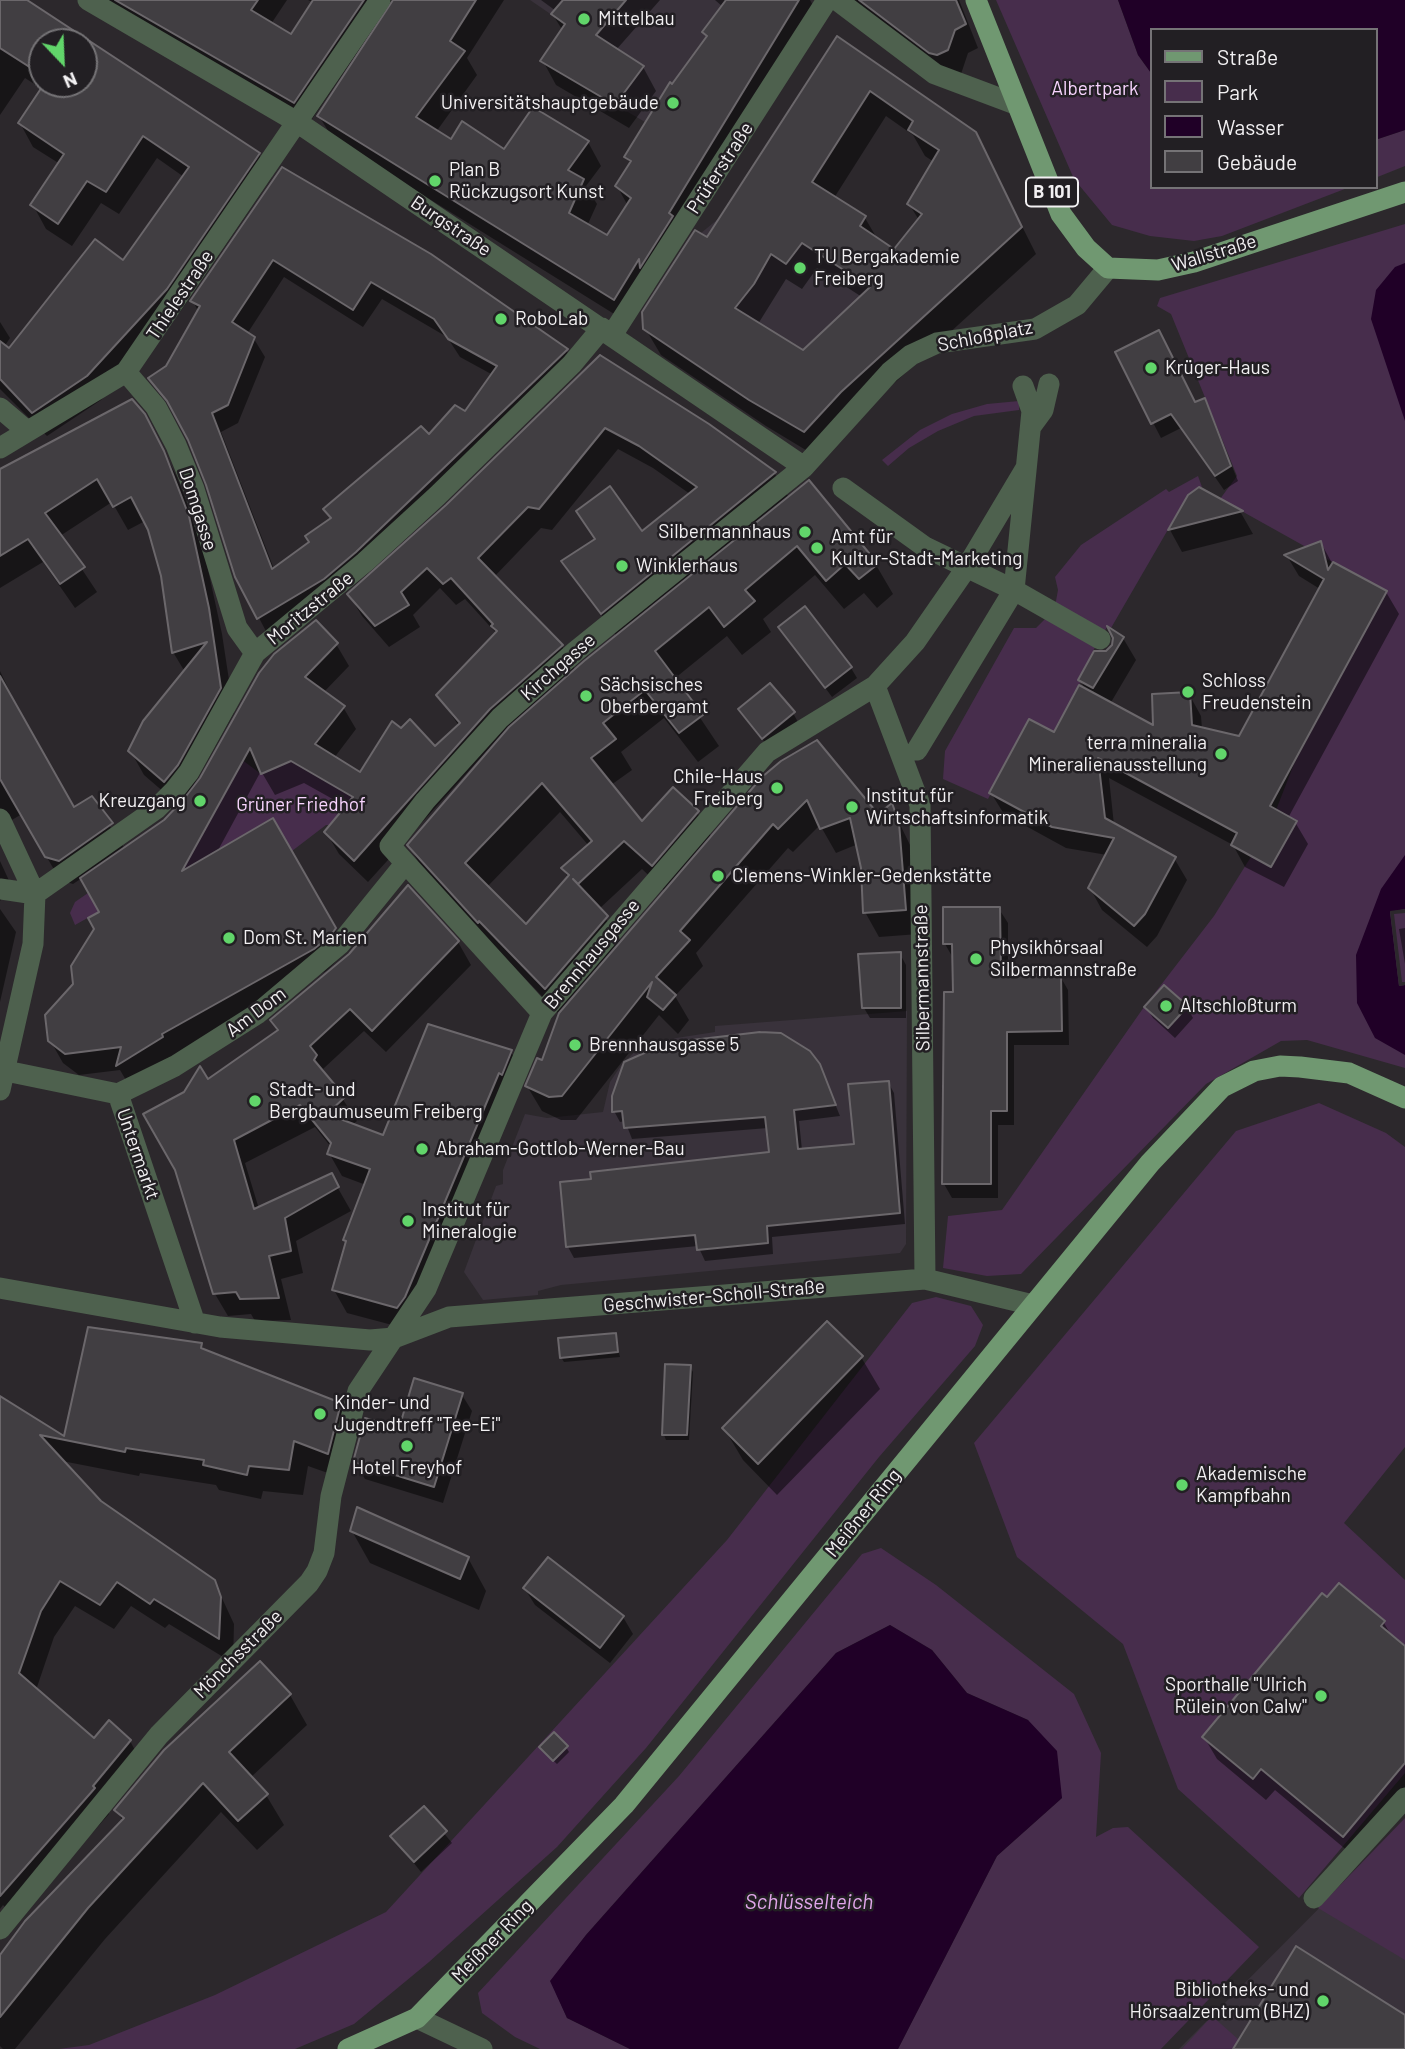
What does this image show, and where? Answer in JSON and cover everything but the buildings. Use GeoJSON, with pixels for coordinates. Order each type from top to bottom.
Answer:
{"type":"FeatureCollection","features":[{"type":"Feature","properties":{"kind":"main road","name":"B 101"},"geometry":{"type":"LineString","coordinates":[[976,0],[1015,104],[1061,214],[1086,248],[1108,268]]}},
{"type":"Feature","properties":{"kind":"main road","name":"Wallstraße"},"geometry":{"type":"LineString","coordinates":[[1108,268],[1158,270],[1194,262],[1405,192]]}},
{"type":"Feature","properties":{"kind":"main road","name":"Meißner Ring"},"geometry":{"type":"LineString","coordinates":[[348,2049],[417,2018],[624,1805],[1150,1163],[1222,1087],[1235,1078],[1280,1066],[1326,1068],[1349,1073],[1405,1098]]}},
{"type":"Feature","properties":{"kind":"street","name":"Burgstraße"},"geometry":{"type":"LineString","coordinates":[[88,0],[297,122],[804,467]]}},
{"type":"Feature","properties":{"kind":"street","name":"Thielestraße"},"geometry":{"type":"LineString","coordinates":[[0,448],[127,372],[380,0]]}},
{"type":"Feature","properties":{"kind":"street","name":"Prüferstraße"},"geometry":{"type":"LineString","coordinates":[[607,332],[827,0]]}},
{"type":"Feature","properties":{"kind":"street"},"geometry":{"type":"LineString","coordinates":[[837,0],[935,74],[1015,104]]}},
{"type":"Feature","properties":{"kind":"street","name":"Schloßplatz"},"geometry":{"type":"LineString","coordinates":[[804,467],[890,372],[911,355],[937,343],[1035,329],[1077,305],[1108,268]]}},
{"type":"Feature","properties":{"kind":"street","name":"Moritzstraße"},"geometry":{"type":"LineString","coordinates":[[35,894],[156,809],[189,772],[255,653],[365,562],[607,332]]}},
{"type":"Feature","properties":{"kind":"street","name":"Domgasse"},"geometry":{"type":"LineString","coordinates":[[127,372],[156,407],[176,445],[194,489],[237,628],[255,653]]}},
{"type":"Feature","properties":{"kind":"street"},"geometry":{"type":"LineString","coordinates":[[1030,426],[1043,410],[1049,384]]}},
{"type":"Feature","properties":{"kind":"street"},"geometry":{"type":"LineString","coordinates":[[917,750],[1014,590],[1030,426],[1030,401],[1023,387]]}},
{"type":"Feature","properties":{"kind":"street"},"geometry":{"type":"LineString","coordinates":[[0,408],[27,431]]}},
{"type":"Feature","properties":{"kind":"street","name":"Kirchgasse"},"geometry":{"type":"LineString","coordinates":[[404,865],[390,846],[425,801],[500,718],[576,651],[804,467]]}},
{"type":"Feature","properties":{"kind":"street","name":"Brennhausgasse"},"geometry":{"type":"LineString","coordinates":[[394,1338],[426,1289],[542,1013],[767,752],[875,685],[915,642],[967,567],[1026,468]]}},
{"type":"Feature","properties":{"kind":"street"},"geometry":{"type":"LineString","coordinates":[[848,493],[925,547],[1014,590],[1100,639]]}},
{"type":"Feature","properties":{"kind":"street","name":"Silbermannstraße"},"geometry":{"type":"LineString","coordinates":[[875,685],[920,806],[925,1279]]}},
{"type":"Feature","properties":{"kind":"street"},"geometry":{"type":"LineString","coordinates":[[0,819],[35,894]]}},
{"type":"Feature","properties":{"kind":"street"},"geometry":{"type":"LineString","coordinates":[[404,865],[542,1013]]}},
{"type":"Feature","properties":{"kind":"street","name":"Am Dom"},"geometry":{"type":"LineString","coordinates":[[118,1094],[175,1066],[257,1014],[340,944],[404,865]]}},
{"type":"Feature","properties":{"kind":"street"},"geometry":{"type":"LineString","coordinates":[[0,888],[35,894]]}},
{"type":"Feature","properties":{"kind":"street","name":"Untermarkt"},"geometry":{"type":"LineString","coordinates":[[35,894],[33,944],[3,1081],[118,1094],[195,1323]]}},
{"type":"Feature","properties":{"kind":"street","name":"Geschwister-Scholl-Straße"},"geometry":{"type":"LineString","coordinates":[[394,1338],[450,1317],[925,1279],[1033,1306]]}},
{"type":"Feature","properties":{"kind":"street"},"geometry":{"type":"LineString","coordinates":[[0,1288],[195,1323],[370,1340],[394,1338]]}},
{"type":"Feature","properties":{"kind":"street","name":"Mönchsstraße"},"geometry":{"type":"LineString","coordinates":[[0,1930],[159,1735],[309,1583],[324,1553],[331,1496],[358,1391],[394,1338]]}},
{"type":"Feature","properties":{"kind":"street"},"geometry":{"type":"LineString","coordinates":[[1314,1898],[1405,1797]]}},
{"type":"Feature","properties":{"kind":"street"},"geometry":{"type":"LineString","coordinates":[[417,2018],[482,2049]]}},
{"type":"Feature","properties":{"kind":"shaded area"},"geometry":{"type":"Polygon","coordinates":[[[530,0],[799,0],[682,191],[624,157],[645,122],[540,61],[565,24],[530,0]]]}},
{"type":"Feature","properties":{"kind":"shaded area","name":"TU Bergakademie Freiberg"},"geometry":{"type":"Polygon","coordinates":[[[764,150],[866,216],[860,226],[952,290],[841,392],[785,342],[735,308],[692,362],[643,329],[701,233],[718,219],[764,150]]]}},
{"type":"Feature","properties":{"kind":"shaded area"},"geometry":{"type":"Polygon","coordinates":[[[907,1011],[906,1244],[900,1253],[561,1285],[538,1291],[538,1295],[483,1300],[464,1272],[496,1186],[503,1184],[503,1170],[525,1114],[547,1118],[603,1112],[610,1082],[622,1064],[644,1043],[715,1032],[715,1026],[907,1011]]]}},
{"type":"Feature","properties":{"kind":"shaded area"},"geometry":{"type":"Polygon","coordinates":[[[1383,1844],[1405,1850],[1405,2049],[1179,2049],[1383,1844]]]}},
{"type":"Feature","properties":{"kind":"green space","name":"Albertpark"},"geometry":{"type":"Polygon","coordinates":[[[996,0],[1118,0],[1138,55],[1150,72],[1150,189],[1345,189],[1222,236],[1194,241],[1150,236],[1112,225],[1074,179],[996,0]]]}},
{"type":"Feature","properties":{"kind":"green space"},"geometry":{"type":"Polygon","coordinates":[[[1405,130],[1405,166],[1377,177],[1377,139],[1405,130]]]}},
{"type":"Feature","properties":{"kind":"green space"},"geometry":{"type":"Polygon","coordinates":[[[1405,224],[1405,1068],[1307,1040],[1281,1041],[1206,1084],[1021,1274],[987,1276],[943,1268],[948,1216],[1002,1210],[1144,1007],[1214,916],[1269,828],[1294,764],[1387,591],[1325,558],[1321,542],[1306,547],[1220,499],[1237,476],[1171,314],[1157,306],[1160,298],[1405,224]]]}},
{"type":"Feature","properties":{"kind":"green space"},"geometry":{"type":"Polygon","coordinates":[[[1019,401],[1019,410],[974,416],[938,431],[909,448],[888,466],[882,460],[920,430],[952,414],[987,404],[1019,401]]]}},
{"type":"Feature","properties":{"kind":"green space"},"geometry":{"type":"Polygon","coordinates":[[[1198,476],[1202,487],[1188,495],[1111,628],[1107,627],[1054,732],[1029,719],[988,799],[943,779],[945,751],[1014,628],[1036,628],[1045,619],[1056,601],[1058,590],[1055,577],[1081,545],[1166,489],[1169,492],[1198,476]]]}},
{"type":"Feature","properties":{"kind":"green space","name":"Grüner Friedhof"},"geometry":{"type":"Polygon","coordinates":[[[241,759],[261,774],[264,773],[263,769],[293,760],[353,797],[330,825],[326,825],[292,851],[273,819],[150,895],[102,910],[75,925],[70,913],[75,902],[88,893],[92,899],[230,785],[229,780],[239,768],[241,759]]]}},
{"type":"Feature","properties":{"kind":"green space","name":"Akademische Kampfbahn"},"geometry":{"type":"Polygon","coordinates":[[[1319,1103],[1386,1133],[1405,1147],[1405,1447],[1344,1523],[1405,1580],[1405,1773],[1299,1898],[1178,1789],[1123,1644],[1017,1557],[974,1443],[1236,1131],[1319,1103]]]}},
{"type":"Feature","properties":{"kind":"green space"},"geometry":{"type":"Polygon","coordinates":[[[936,1297],[971,1306],[983,1325],[975,1346],[879,1457],[646,1748],[557,1847],[429,1962],[354,2024],[295,2049],[59,2049],[89,2045],[215,1995],[386,1912],[727,1540],[912,1303],[936,1297]]]}},
{"type":"Feature","properties":{"kind":"green space"},"geometry":{"type":"Polygon","coordinates":[[[881,1548],[936,1585],[1074,1694],[1101,1753],[1096,1837],[1113,1828],[1128,1827],[1259,1947],[1161,2049],[898,2049],[997,1856],[1062,1798],[1028,1720],[967,1693],[932,1650],[890,1625],[836,1653],[586,1935],[551,1981],[567,2018],[630,2049],[540,2049],[515,2037],[482,2013],[478,1993],[679,1776],[862,1554],[881,1548]]]}},
{"type":"Feature","properties":{"kind":"green space"},"geometry":{"type":"Polygon","coordinates":[[[1405,1818],[1405,1960],[1318,1908],[1405,1818]]]}},
{"type":"Feature","properties":{"kind":"green space"},"geometry":{"type":"Polygon","coordinates":[[[1212,2016],[1239,2040],[1233,2049],[1182,2049],[1212,2016]]]}},
{"type":"Feature","properties":{"kind":"water"},"geometry":{"type":"Polygon","coordinates":[[[1118,0],[1405,0],[1405,130],[1377,139],[1377,28],[1150,28],[1150,72],[1138,55],[1118,0]]]}},
{"type":"Feature","properties":{"kind":"water"},"geometry":{"type":"Polygon","coordinates":[[[1405,263],[1405,421],[1371,319],[1376,290],[1395,267],[1405,263]]]}},
{"type":"Feature","properties":{"kind":"water"},"geometry":{"type":"Polygon","coordinates":[[[1405,855],[1405,909],[1390,912],[1399,986],[1405,985],[1405,1055],[1375,1038],[1357,1003],[1356,955],[1381,889],[1405,855]]]}},
{"type":"Feature","properties":{"kind":"water","name":"Schlüsselteich"},"geometry":{"type":"Polygon","coordinates":[[[890,1625],[932,1650],[967,1693],[1028,1720],[1057,1751],[1062,1798],[997,1856],[898,2049],[630,2049],[567,2018],[550,1981],[586,1935],[836,1653],[890,1625]]]}},
{"type":"Feature","properties":{"kind":"pier"},"geometry":{"type":"Polygon","coordinates":[[[1405,909],[1405,913],[1394,914],[1402,982],[1405,982],[1405,985],[1399,986],[1390,911],[1405,909]]]}},
{"type":"Feature","properties":{"kind":"place","name":"Mittelbau"},"geometry":{"type":"Point","coordinates":[584,19]}},
{"type":"Feature","properties":{"kind":"place","name":"Universitätshauptgebäude"},"geometry":{"type":"Point","coordinates":[673,103]}},
{"type":"Feature","properties":{"kind":"place","name":"Plan B Rückzugsort Kunst"},"geometry":{"type":"Point","coordinates":[435,181]}},
{"type":"Feature","properties":{"kind":"place","name":"TU Bergakademie Freiberg"},"geometry":{"type":"Point","coordinates":[800,268]}},
{"type":"Feature","properties":{"kind":"place","name":"RoboLab"},"geometry":{"type":"Point","coordinates":[501,319]}},
{"type":"Feature","properties":{"kind":"place","name":"Krüger-Haus"},"geometry":{"type":"Point","coordinates":[1151,368]}},
{"type":"Feature","properties":{"kind":"place","name":"Silbermannhaus"},"geometry":{"type":"Point","coordinates":[805,532]}},
{"type":"Feature","properties":{"kind":"place","name":"Amt für Kultur-Stadt-Marketing"},"geometry":{"type":"Point","coordinates":[817,548]}},
{"type":"Feature","properties":{"kind":"place","name":"Winklerhaus"},"geometry":{"type":"Point","coordinates":[622,566]}},
{"type":"Feature","properties":{"kind":"place","name":"Schloss Freudenstein"},"geometry":{"type":"Point","coordinates":[1188,692]}},
{"type":"Feature","properties":{"kind":"place","name":"Sächsisches Oberbergamt"},"geometry":{"type":"Point","coordinates":[586,696]}},
{"type":"Feature","properties":{"kind":"place","name":"terra mineralia Mineralienausstellung"},"geometry":{"type":"Point","coordinates":[1221,754]}},
{"type":"Feature","properties":{"kind":"place","name":"Chile-Haus Freiberg"},"geometry":{"type":"Point","coordinates":[777,788]}},
{"type":"Feature","properties":{"kind":"place","name":"Kreuzgang"},"geometry":{"type":"Point","coordinates":[200,801]}},
{"type":"Feature","properties":{"kind":"place","name":"Institut für Wirtschaftsinformatik"},"geometry":{"type":"Point","coordinates":[852,807]}},
{"type":"Feature","properties":{"kind":"place","name":"Clemens-Winkler-Gedenkstätte"},"geometry":{"type":"Point","coordinates":[718,876]}},
{"type":"Feature","properties":{"kind":"place","name":"Dom St. Marien"},"geometry":{"type":"Point","coordinates":[229,938]}},
{"type":"Feature","properties":{"kind":"place","name":"Physikhörsaal Silbermannstraße"},"geometry":{"type":"Point","coordinates":[976,959]}},
{"type":"Feature","properties":{"kind":"place","name":"Altschloßturm"},"geometry":{"type":"Point","coordinates":[1166,1006]}},
{"type":"Feature","properties":{"kind":"place","name":"Brennhausgasse 5"},"geometry":{"type":"Point","coordinates":[575,1045]}},
{"type":"Feature","properties":{"kind":"place","name":"Stadt- und Bergbaumuseum Freiberg"},"geometry":{"type":"Point","coordinates":[255,1101]}},
{"type":"Feature","properties":{"kind":"place","name":"Abraham-Gottlob-Werner-Bau"},"geometry":{"type":"Point","coordinates":[422,1149]}},
{"type":"Feature","properties":{"kind":"place","name":"Institut für Mineralogie"},"geometry":{"type":"Point","coordinates":[408,1221]}},
{"type":"Feature","properties":{"kind":"place","name":"Kinder- und Jugendtreff \"Tee-Ei\""},"geometry":{"type":"Point","coordinates":[320,1414]}},
{"type":"Feature","properties":{"kind":"place","name":"Hotel Freyhof"},"geometry":{"type":"Point","coordinates":[407,1446]}},
{"type":"Feature","properties":{"kind":"place","name":"Akademische Kampfbahn"},"geometry":{"type":"Point","coordinates":[1182,1485]}},
{"type":"Feature","properties":{"kind":"place","name":"Sporthalle \"Ulrich Rülein von Calw\""},"geometry":{"type":"Point","coordinates":[1321,1696]}},
{"type":"Feature","properties":{"kind":"place","name":"Bibliotheks- und Hörsaalzentrum (BHZ)"},"geometry":{"type":"Point","coordinates":[1323,2001]}}]}
